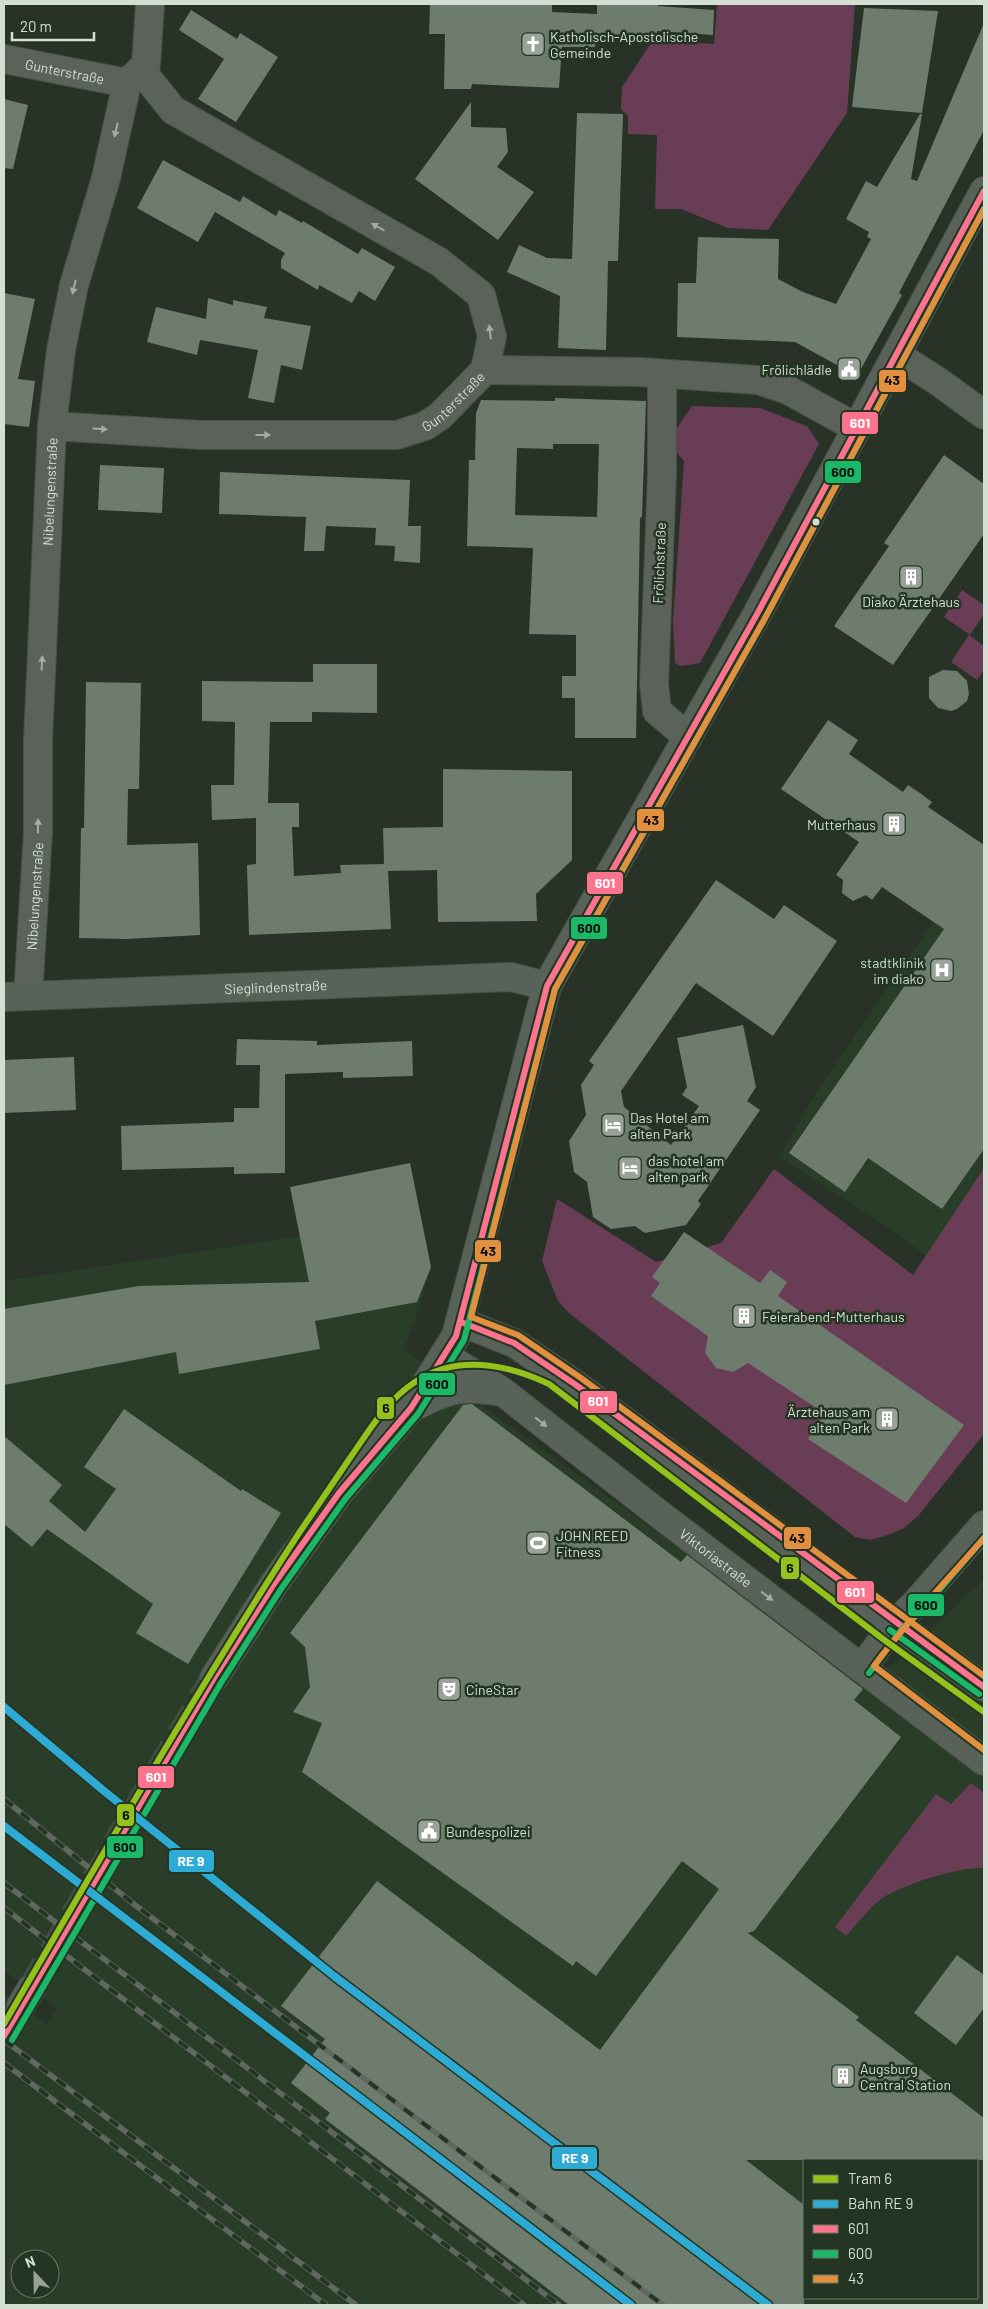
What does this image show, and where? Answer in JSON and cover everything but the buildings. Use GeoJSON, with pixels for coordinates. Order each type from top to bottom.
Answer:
{"type":"FeatureCollection","features":[{"type":"Feature","properties":{"kind":"street","name":"Nibelungenstraße"},"geometry":{"type":"LineString","coordinates":[[16,997],[38,832],[38,741],[52,426],[62,350],[74,285],[134,76],[146,65],[150,4]]}},
{"type":"Feature","properties":{"kind":"street","name":"Gunterstraße"},"geometry":{"type":"LineString","coordinates":[[4,60],[134,76],[173,110],[438,261],[481,294],[492,336],[485,370],[440,416],[425,426],[397,435],[201,435],[52,426]]}},
{"type":"Feature","properties":{"kind":"street"},"geometry":{"type":"LineString","coordinates":[[214,1678],[274,1584],[339,1493],[411,1408],[456,1336],[547,986],[823,495],[856,428],[984,191]]}},
{"type":"Feature","properties":{"kind":"street"},"geometry":{"type":"LineString","coordinates":[[897,355],[939,382],[984,415]]}},
{"type":"Feature","properties":{"kind":"street"},"geometry":{"type":"LineString","coordinates":[[485,370],[640,372],[758,380],[788,390],[856,428]]}},
{"type":"Feature","properties":{"kind":"street","name":"Frölichstraße"},"geometry":{"type":"LineString","coordinates":[[662,374],[662,473],[654,684],[658,711],[688,737]]}},
{"type":"Feature","properties":{"kind":"street","name":"Sieglindenstraße"},"geometry":{"type":"LineString","coordinates":[[16,997],[511,977],[547,986]]}},
{"type":"Feature","properties":{"kind":"street"},"geometry":{"type":"LineString","coordinates":[[461,1322],[502,1337],[536,1358],[984,1687]]}},
{"type":"Feature","properties":{"kind":"street","name":"Viktoriastraße"},"geometry":{"type":"LineString","coordinates":[[445,1356],[503,1392],[984,1761]]}},
{"type":"Feature","properties":{"kind":"street"},"geometry":{"type":"LineString","coordinates":[[411,1408],[441,1394],[461,1388],[503,1392]]}},
{"type":"Feature","properties":{"kind":"street"},"geometry":{"type":"LineString","coordinates":[[862,1668],[895,1623],[915,1604],[984,1525]]}},
{"type":"Feature","properties":{"kind":"shaded area"},"geometry":{"type":"Polygon","coordinates":[[[717,4],[855,4],[847,113],[768,230],[728,228],[681,209],[655,209],[657,135],[628,134],[628,116],[621,109],[622,87],[653,40],[714,44],[717,4]]]}},
{"type":"Feature","properties":{"kind":"shaded area"},"geometry":{"type":"Polygon","coordinates":[[[692,406],[760,408],[807,426],[819,444],[700,663],[681,666],[675,663],[673,622],[684,461],[677,453],[677,428],[692,406]]]}},
{"type":"Feature","properties":{"kind":"shaded area"},"geometry":{"type":"Polygon","coordinates":[[[962,590],[984,605],[984,614],[970,635],[944,617],[962,590]]]}},
{"type":"Feature","properties":{"kind":"shaded area"},"geometry":{"type":"Polygon","coordinates":[[[969,635],[984,646],[984,670],[977,680],[951,662],[969,635]]]}},
{"type":"Feature","properties":{"kind":"shaded area","name":"stadtklinik im diako"},"geometry":{"type":"Polygon","coordinates":[[[984,848],[984,1246],[960,1281],[889,1228],[779,1157],[817,1091],[984,848]]]}},
{"type":"Feature","properties":{"kind":"shaded area"},"geometry":{"type":"Polygon","coordinates":[[[410,1163],[431,1267],[421,1303],[404,1349],[870,1686],[984,1579],[984,2305],[4,2305],[4,1994],[47,2024],[57,2008],[4,1971],[4,1281],[300,1236],[318,1182],[410,1163]]]}},
{"type":"Feature","properties":{"kind":"shaded area"},"geometry":{"type":"Polygon","coordinates":[[[984,1168],[984,1434],[918,1516],[904,1528],[870,1540],[855,1537],[569,1313],[558,1301],[542,1261],[557,1199],[656,1262],[721,1243],[774,1169],[913,1275],[984,1168]]]}},
{"type":"Feature","properties":{"kind":"shaded area"},"geometry":{"type":"Polygon","coordinates":[[[971,1783],[984,1793],[984,1868],[946,1873],[916,1882],[891,1893],[872,1907],[846,1936],[835,1927],[936,1794],[951,1804],[971,1783]]]}},
{"type":"Feature","properties":{"kind":"tunnel"},"geometry":{"type":"LineString","coordinates":[[31,1989],[214,1678]]}},
{"type":"Feature","properties":{"kind":"tunnel"},"geometry":{"type":"LineString","coordinates":[[4,2036],[21,2006]]}},
{"type":"Feature","properties":{"kind":"railway"},"geometry":{"type":"LineString","coordinates":[[4,1799],[135,1905],[663,2305]]}},
{"type":"Feature","properties":{"kind":"railway"},"geometry":{"type":"LineString","coordinates":[[4,1883],[559,2305]]}},
{"type":"Feature","properties":{"kind":"railway"},"geometry":{"type":"LineString","coordinates":[[4,1908],[524,2305]]}},
{"type":"Feature","properties":{"kind":"railway"},"geometry":{"type":"LineString","coordinates":[[4,2040],[356,2305]]}},
{"type":"Feature","properties":{"kind":"railway"},"geometry":{"type":"LineString","coordinates":[[4,2063],[326,2305]]}},
{"type":"Feature","properties":{"kind":"tram line","name":"6"},"geometry":{"type":"LineString","coordinates":[[4,2024],[185,1715],[299,1533],[371,1427],[387,1407],[415,1382],[431,1373],[465,1365],[482,1365],[516,1371],[549,1384],[883,1639],[984,1712]]}},
{"type":"Feature","properties":{"kind":"transit line","name":"601"},"geometry":{"type":"LineString","coordinates":[[4,2036],[214,1678],[274,1584],[339,1493],[411,1408],[456,1336],[547,986],[756,616],[984,191]]}},
{"type":"Feature","properties":{"kind":"transit line","name":"600"},"geometry":{"type":"LineString","coordinates":[[12,2040],[221,1683],[281,1589],[346,1498],[418,1414],[464,1340],[555,989],[764,620],[984,209]]}},
{"type":"Feature","properties":{"kind":"transit line","name":"43"},"geometry":{"type":"LineString","coordinates":[[984,209],[764,620],[555,989],[471,1317],[518,1335],[581,1378],[984,1676]]}},
{"type":"Feature","properties":{"kind":"transit line","name":"601"},"geometry":{"type":"LineString","coordinates":[[461,1322],[514,1343],[576,1385],[984,1687]]}},
{"type":"Feature","properties":{"kind":"transit line","name":"600"},"geometry":{"type":"LineString","coordinates":[[869,1673],[902,1629],[922,1610],[984,1538]]}},
{"type":"Feature","properties":{"kind":"transit line","name":"43"},"geometry":{"type":"LineString","coordinates":[[984,1538],[914,1617],[874,1666],[984,1750]]}},
{"type":"Feature","properties":{"kind":"transit line","name":"600"},"geometry":{"type":"LineString","coordinates":[[890,1630],[979,1694]]}},
{"type":"Feature","properties":{"kind":"transit line"},"geometry":{"type":"LineString","coordinates":[[4,1707],[104,1791],[334,1976],[768,2305]]}},
{"type":"Feature","properties":{"kind":"transit line"},"geometry":{"type":"LineString","coordinates":[[4,1826],[631,2305]]}},
{"type":"Feature","properties":{"kind":"place","name":"Katholisch-Apostolische Gemeinde"},"geometry":{"type":"Point","coordinates":[533,44]}},
{"type":"Feature","properties":{"kind":"place","name":"Frölichlädle"},"geometry":{"type":"Point","coordinates":[849,369]}},
{"type":"Feature","properties":{"kind":"place","name":"Diako Ärztehaus"},"geometry":{"type":"Point","coordinates":[911,577]}},
{"type":"Feature","properties":{"kind":"place","name":"Mutterhaus"},"geometry":{"type":"Point","coordinates":[894,824]}},
{"type":"Feature","properties":{"kind":"place","name":"stadtklinik im diako"},"geometry":{"type":"Point","coordinates":[942,970]}},
{"type":"Feature","properties":{"kind":"place","name":"Das Hotel am alten Park"},"geometry":{"type":"Point","coordinates":[613,1125]}},
{"type":"Feature","properties":{"kind":"place","name":"das hotel am alten park"},"geometry":{"type":"Point","coordinates":[630,1168]}},
{"type":"Feature","properties":{"kind":"place","name":"Feierabend-Mutterhaus"},"geometry":{"type":"Point","coordinates":[744,1316]}},
{"type":"Feature","properties":{"kind":"place","name":"Ärztehaus am alten Park"},"geometry":{"type":"Point","coordinates":[887,1419]}},
{"type":"Feature","properties":{"kind":"place","name":"JOHN REED Fitness"},"geometry":{"type":"Point","coordinates":[538,1543]}},
{"type":"Feature","properties":{"kind":"place","name":"CineStar"},"geometry":{"type":"Point","coordinates":[449,1689]}},
{"type":"Feature","properties":{"kind":"place","name":"Bundespolizei"},"geometry":{"type":"Point","coordinates":[429,1831]}},
{"type":"Feature","properties":{"kind":"place","name":"Augsburg Central Station"},"geometry":{"type":"Point","coordinates":[843,2076]}}]}
